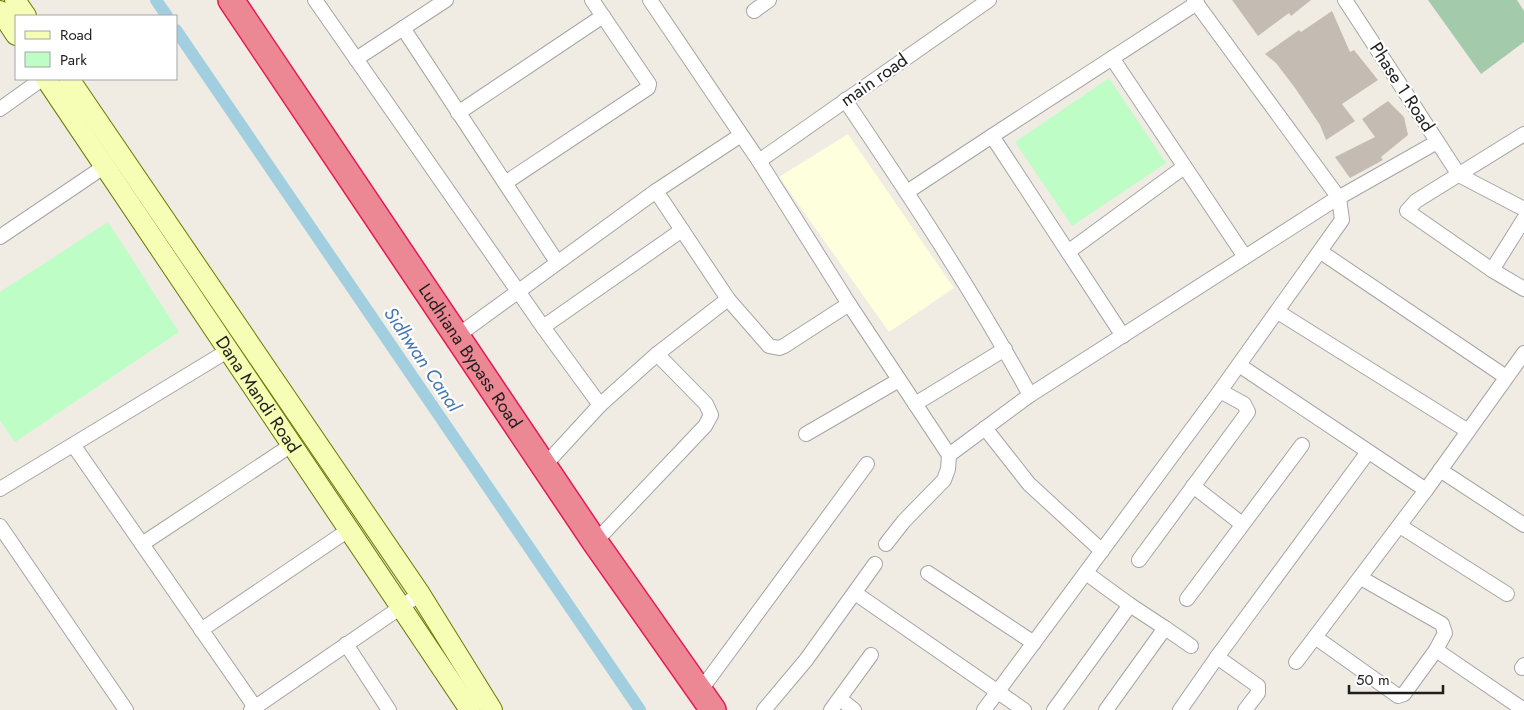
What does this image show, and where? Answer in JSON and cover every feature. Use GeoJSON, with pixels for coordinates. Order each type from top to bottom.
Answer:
{"type":"FeatureCollection","features":[{"type":"Feature","properties":{"kind":"highway","name":"Ludhiana Bypass Road"},"geometry":{"type":"LineString","coordinates":[[216,0],[586,552],[703,704]]}},
{"type":"Feature","properties":{"kind":"highway","name":"Ludhiana Bypass Road"},"geometry":{"type":"LineString","coordinates":[[231,0],[703,704]]}},
{"type":"Feature","properties":{"kind":"street"},"geometry":{"type":"LineString","coordinates":[[15,0],[25,15]]}},
{"type":"Feature","properties":{"kind":"street"},"geometry":{"type":"LineString","coordinates":[[316,0],[543,328],[600,405]]}},
{"type":"Feature","properties":{"kind":"street"},"geometry":{"type":"LineString","coordinates":[[356,59],[446,0]]}},
{"type":"Feature","properties":{"kind":"street"},"geometry":{"type":"LineString","coordinates":[[505,183],[648,88],[649,84],[592,0]]}},
{"type":"Feature","properties":{"kind":"street"},"geometry":{"type":"LineString","coordinates":[[650,0],[759,161],[849,304],[949,455],[948,470],[944,480],[904,521],[886,544]]}},
{"type":"Feature","properties":{"kind":"street"},"geometry":{"type":"LineString","coordinates":[[754,11],[769,0]]}},
{"type":"Feature","properties":{"kind":"street","name":"main road"},"geometry":{"type":"LineString","coordinates":[[759,161],[989,0]]}},
{"type":"Feature","properties":{"kind":"street","name":"Phase 1 Road"},"geometry":{"type":"LineString","coordinates":[[1345,0],[1459,175]]}},
{"type":"Feature","properties":{"kind":"street"},"geometry":{"type":"LineString","coordinates":[[907,192],[1196,2],[1339,198],[1342,220],[1321,252],[984,710]]}},
{"type":"Feature","properties":{"kind":"street"},"geometry":{"type":"LineString","coordinates":[[0,10],[15,33]]}},
{"type":"Feature","properties":{"kind":"street"},"geometry":{"type":"LineString","coordinates":[[458,113],[603,16]]}},
{"type":"Feature","properties":{"kind":"street"},"geometry":{"type":"LineString","coordinates":[[403,28],[557,262]]}},
{"type":"Feature","properties":{"kind":"street"},"geometry":{"type":"LineString","coordinates":[[1112,58],[1245,258]]}},
{"type":"Feature","properties":{"kind":"street"},"geometry":{"type":"LineString","coordinates":[[0,109],[43,80]]}},
{"type":"Feature","properties":{"kind":"street","name":"Dana Mandi Road"},"geometry":{"type":"LineString","coordinates":[[45,80],[402,605],[470,710]]}},
{"type":"Feature","properties":{"kind":"street"},"geometry":{"type":"LineString","coordinates":[[70,80],[420,594],[492,710]]}},
{"type":"Feature","properties":{"kind":"street"},"geometry":{"type":"LineString","coordinates":[[845,100],[907,192],[1005,349],[1030,395]]}},
{"type":"Feature","properties":{"kind":"street"},"geometry":{"type":"LineString","coordinates":[[1524,134],[1416,201],[1407,210],[1409,214],[1492,270],[1524,289]]}},
{"type":"Feature","properties":{"kind":"street"},"geometry":{"type":"LineString","coordinates":[[457,336],[517,290],[656,191],[741,135]]}},
{"type":"Feature","properties":{"kind":"street"},"geometry":{"type":"LineString","coordinates":[[992,136],[1123,336]]}},
{"type":"Feature","properties":{"kind":"street"},"geometry":{"type":"LineString","coordinates":[[949,455],[1030,395],[1339,198],[1437,142]]}},
{"type":"Feature","properties":{"kind":"street"},"geometry":{"type":"LineString","coordinates":[[0,237],[105,166]]}},
{"type":"Feature","properties":{"kind":"street"},"geometry":{"type":"LineString","coordinates":[[1068,252],[1184,167]]}},
{"type":"Feature","properties":{"kind":"street"},"geometry":{"type":"LineString","coordinates":[[1459,175],[1524,209]]}},
{"type":"Feature","properties":{"kind":"street"},"geometry":{"type":"LineString","coordinates":[[656,191],[728,299],[765,343],[779,348],[849,304]]}},
{"type":"Feature","properties":{"kind":"street"},"geometry":{"type":"LineString","coordinates":[[1492,270],[1524,219]]}},
{"type":"Feature","properties":{"kind":"street"},"geometry":{"type":"LineString","coordinates":[[543,328],[682,230]]}},
{"type":"Feature","properties":{"kind":"street"},"geometry":{"type":"LineString","coordinates":[[1321,252],[1506,377]]}},
{"type":"Feature","properties":{"kind":"street"},"geometry":{"type":"LineString","coordinates":[[544,466],[600,405],[657,354],[728,299]]}},
{"type":"Feature","properties":{"kind":"street"},"geometry":{"type":"LineString","coordinates":[[1278,312],[1468,431]]}},
{"type":"Feature","properties":{"kind":"street"},"geometry":{"type":"LineString","coordinates":[[915,404],[1005,349]]}},
{"type":"Feature","properties":{"kind":"street"},"geometry":{"type":"LineString","coordinates":[[0,489],[74,446],[229,350]]}},
{"type":"Feature","properties":{"kind":"street"},"geometry":{"type":"LineString","coordinates":[[595,542],[704,426],[710,415],[706,404],[657,354]]}},
{"type":"Feature","properties":{"kind":"street"},"geometry":{"type":"LineString","coordinates":[[1296,662],[1400,526],[1523,356]]}},
{"type":"Feature","properties":{"kind":"street"},"geometry":{"type":"LineString","coordinates":[[1239,365],[1426,490]]}},
{"type":"Feature","properties":{"kind":"street"},"geometry":{"type":"LineString","coordinates":[[806,434],[899,380]]}},
{"type":"Feature","properties":{"kind":"street"},"geometry":{"type":"LineString","coordinates":[[1139,560],[1248,412],[1244,404],[1220,391]]}},
{"type":"Feature","properties":{"kind":"street"},"geometry":{"type":"LineString","coordinates":[[985,428],[1029,484],[1102,551]]}},
{"type":"Feature","properties":{"kind":"street"},"geometry":{"type":"LineString","coordinates":[[142,544],[293,444]]}},
{"type":"Feature","properties":{"kind":"street"},"geometry":{"type":"LineString","coordinates":[[1187,598],[1302,445]]}},
{"type":"Feature","properties":{"kind":"street"},"geometry":{"type":"LineString","coordinates":[[74,446],[202,630],[254,709],[420,594]]}},
{"type":"Feature","properties":{"kind":"street"},"geometry":{"type":"LineString","coordinates":[[1180,710],[1368,452]]}},
{"type":"Feature","properties":{"kind":"street"},"geometry":{"type":"LineString","coordinates":[[703,704],[867,464]]}},
{"type":"Feature","properties":{"kind":"street"},"geometry":{"type":"LineString","coordinates":[[1440,470],[1522,519]]}},
{"type":"Feature","properties":{"kind":"street"},"geometry":{"type":"LineString","coordinates":[[1193,486],[1242,524]]}},
{"type":"Feature","properties":{"kind":"street"},"geometry":{"type":"LineString","coordinates":[[0,526],[126,710]]}},
{"type":"Feature","properties":{"kind":"street"},"geometry":{"type":"LineString","coordinates":[[1400,526],[1507,594]]}},
{"type":"Feature","properties":{"kind":"street"},"geometry":{"type":"LineString","coordinates":[[202,630],[350,529]]}},
{"type":"Feature","properties":{"kind":"street"},"geometry":{"type":"LineString","coordinates":[[764,710],[806,660],[875,564]]}},
{"type":"Feature","properties":{"kind":"street"},"geometry":{"type":"LineString","coordinates":[[928,573],[1034,643]]}},
{"type":"Feature","properties":{"kind":"street"},"geometry":{"type":"LineString","coordinates":[[1086,573],[1191,646]]}},
{"type":"Feature","properties":{"kind":"street"},"geometry":{"type":"LineString","coordinates":[[1315,637],[1400,696],[1404,694],[1436,650],[1445,633],[1442,624],[1361,578]]}},
{"type":"Feature","properties":{"kind":"street"},"geometry":{"type":"LineString","coordinates":[[855,593],[998,690],[1024,710]]}},
{"type":"Feature","properties":{"kind":"street"},"geometry":{"type":"LineString","coordinates":[[1054,710],[1130,604]]}},
{"type":"Feature","properties":{"kind":"street"},"geometry":{"type":"LineString","coordinates":[[1106,710],[1165,628]]}},
{"type":"Feature","properties":{"kind":"street"},"geometry":{"type":"LineString","coordinates":[[346,644],[390,710]]}},
{"type":"Feature","properties":{"kind":"street"},"geometry":{"type":"LineString","coordinates":[[1436,650],[1524,710]]}},
{"type":"Feature","properties":{"kind":"street"},"geometry":{"type":"LineString","coordinates":[[831,710],[871,655]]}},
{"type":"Feature","properties":{"kind":"street"},"geometry":{"type":"LineString","coordinates":[[1217,657],[1258,686],[1258,693],[1245,710]]}},
{"type":"Feature","properties":{"kind":"street"},"geometry":{"type":"LineString","coordinates":[[840,699],[854,710]]}},
{"type":"Feature","properties":{"kind":"shaded area"},"geometry":{"type":"Polygon","coordinates":[[[1428,0],[1517,0],[1524,11],[1524,42],[1481,74],[1428,0]]]}},
{"type":"Feature","properties":{"kind":"shaded area"},"geometry":{"type":"Polygon","coordinates":[[[848,134],[954,288],[889,332],[779,177],[848,134]]]}},
{"type":"Feature","properties":{"kind":"green space"},"geometry":{"type":"Polygon","coordinates":[[[1109,78],[1166,163],[1072,226],[1015,142],[1109,78]]]}},
{"type":"Feature","properties":{"kind":"green space"},"geometry":{"type":"Polygon","coordinates":[[[108,222],[179,332],[15,442],[0,421],[0,292],[108,222]]]}},
{"type":"Feature","properties":{"kind":"building"},"geometry":{"type":"Polygon","coordinates":[[[1232,0],[1311,0],[1291,16],[1289,13],[1258,36],[1232,0]]]}},
{"type":"Feature","properties":{"kind":"building"},"geometry":{"type":"Polygon","coordinates":[[[1332,11],[1350,52],[1354,50],[1378,80],[1342,104],[1355,121],[1326,140],[1320,125],[1295,88],[1276,63],[1265,54],[1299,30],[1301,32],[1332,11]]]}},
{"type":"Feature","properties":{"kind":"building"},"geometry":{"type":"Polygon","coordinates":[[[1388,101],[1404,117],[1408,135],[1381,157],[1383,160],[1350,178],[1335,157],[1375,137],[1362,119],[1388,101]]]}},
{"type":"Feature","properties":{"kind":"waterway","name":"Sidhwan Canal"},"geometry":{"type":"LineString","coordinates":[[156,0],[166,15]]}},
{"type":"Feature","properties":{"kind":"waterway","name":"Sidhwan Canal"},"geometry":{"type":"LineString","coordinates":[[178,33],[640,710]]}}]}
